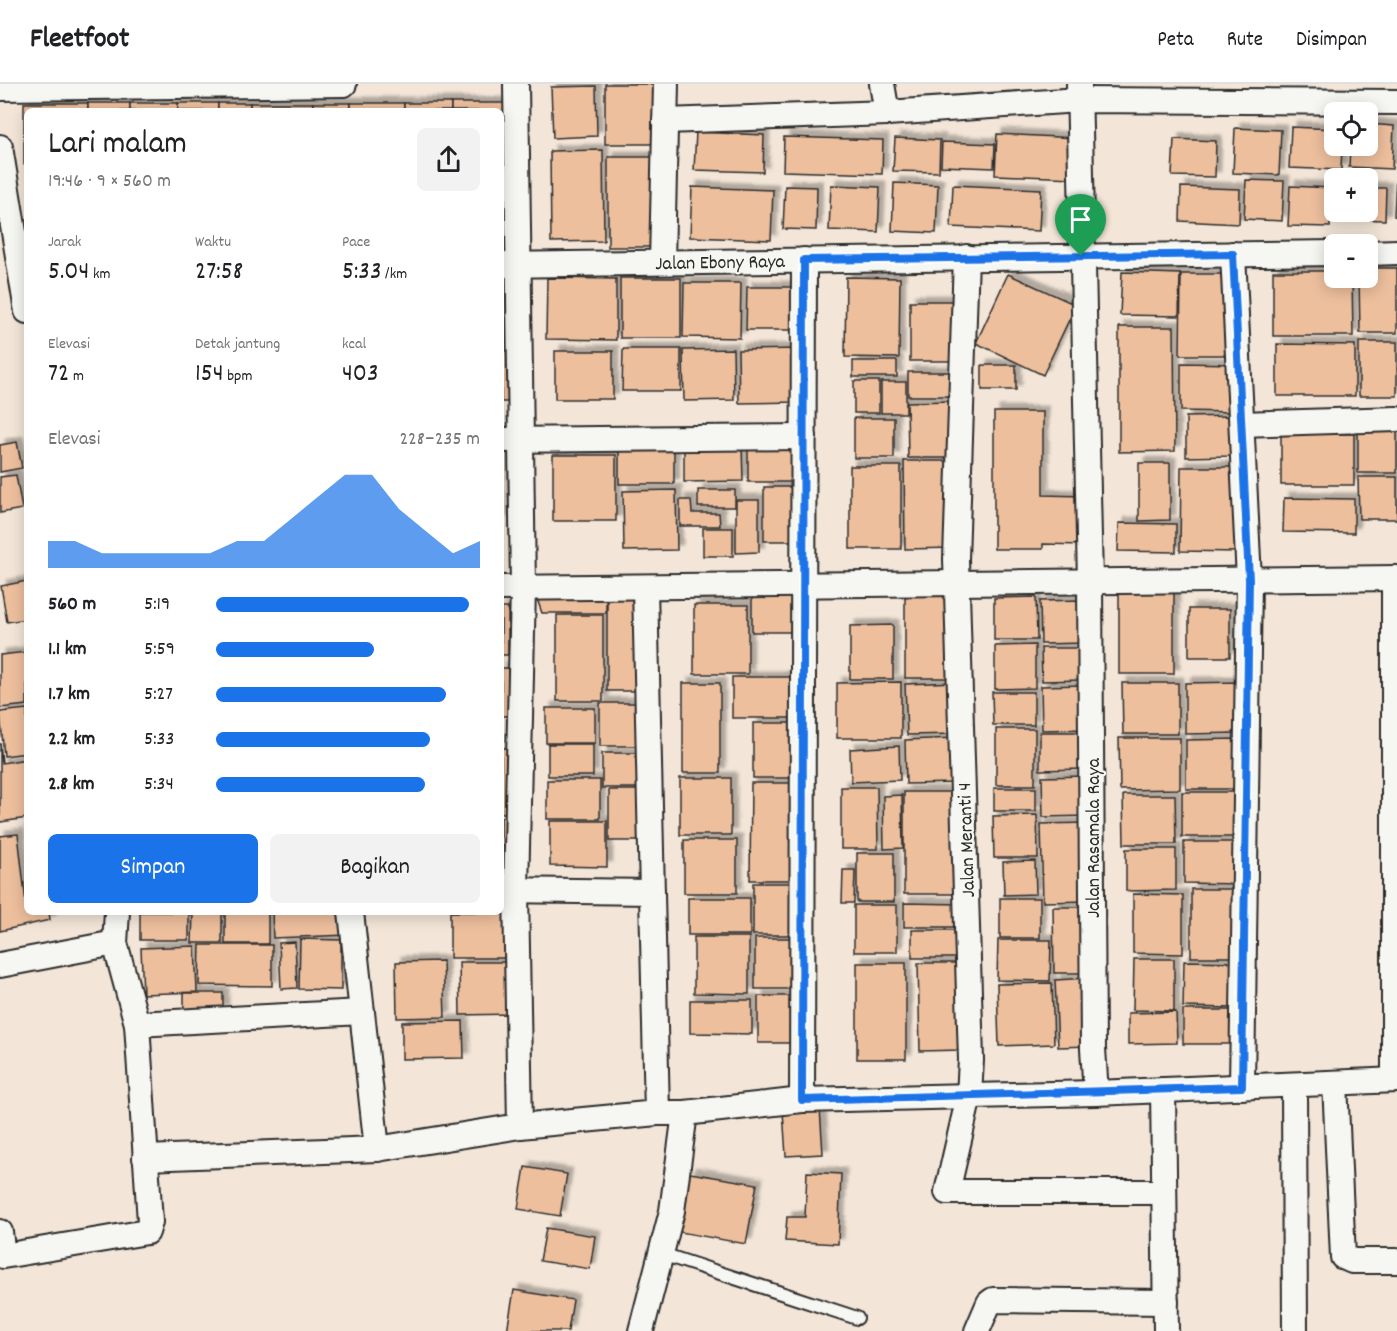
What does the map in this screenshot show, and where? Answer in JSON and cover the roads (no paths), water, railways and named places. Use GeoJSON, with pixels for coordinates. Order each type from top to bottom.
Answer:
{"type":"FeatureCollection","features":[{"type":"Feature","properties":{"kind":"street"},"geometry":{"type":"LineString","coordinates":[[0,88],[344,84]]}},
{"type":"Feature","properties":{"kind":"street"},"geometry":{"type":"LineString","coordinates":[[516,84],[509,265],[512,588],[508,890],[520,1126]]}},
{"type":"Feature","properties":{"kind":"street"},"geometry":{"type":"LineString","coordinates":[[662,262],[666,84]]}},
{"type":"Feature","properties":{"kind":"street"},"geometry":{"type":"LineString","coordinates":[[882,84],[887,113]]}},
{"type":"Feature","properties":{"kind":"street"},"geometry":{"type":"LineString","coordinates":[[665,121],[887,113],[1079,92],[1397,102]]}},
{"type":"Feature","properties":{"kind":"street","name":"Jalan Rasamala Raya"},"geometry":{"type":"LineString","coordinates":[[1079,92],[1090,582],[1093,1037],[1096,1093]]}},
{"type":"Feature","properties":{"kind":"street"},"geometry":{"type":"LineString","coordinates":[[0,147],[24,286]]}},
{"type":"Feature","properties":{"kind":"street"},"geometry":{"type":"LineString","coordinates":[[1378,253],[1397,252]]}},
{"type":"Feature","properties":{"kind":"street","name":"Jalan Ebony Raya"},"geometry":{"type":"LineString","coordinates":[[509,265],[1324,253]]}},
{"type":"Feature","properties":{"kind":"street"},"geometry":{"type":"LineString","coordinates":[[1233,254],[1249,580],[1242,1087]]}},
{"type":"Feature","properties":{"kind":"street","name":"Jalan Meranti 4"},"geometry":{"type":"LineString","coordinates":[[966,257],[956,559],[971,1060],[969,1096],[947,1192],[1164,1192]]}},
{"type":"Feature","properties":{"kind":"street"},"geometry":{"type":"LineString","coordinates":[[802,1100],[804,260]]}},
{"type":"Feature","properties":{"kind":"street"},"geometry":{"type":"LineString","coordinates":[[1242,424],[1397,419]]}},
{"type":"Feature","properties":{"kind":"street"},"geometry":{"type":"LineString","coordinates":[[511,440],[804,437]]}},
{"type":"Feature","properties":{"kind":"street"},"geometry":{"type":"LineString","coordinates":[[145,1158],[377,1149],[520,1126],[657,1113],[685,1113],[802,1100],[1096,1093],[1395,1080],[1396,578],[512,588]]}},
{"type":"Feature","properties":{"kind":"street"},"geometry":{"type":"LineString","coordinates":[[645,587],[657,1113]]}},
{"type":"Feature","properties":{"kind":"street"},"geometry":{"type":"LineString","coordinates":[[508,890],[652,892]]}},
{"type":"Feature","properties":{"kind":"street"},"geometry":{"type":"LineString","coordinates":[[1,1250],[136,1236],[147,1232],[150,1222],[137,1024],[115,943],[117,915]]}},
{"type":"Feature","properties":{"kind":"street"},"geometry":{"type":"LineString","coordinates":[[351,915],[377,1149]]}},
{"type":"Feature","properties":{"kind":"street"},"geometry":{"type":"LineString","coordinates":[[0,965],[115,943]]}},
{"type":"Feature","properties":{"kind":"street"},"geometry":{"type":"LineString","coordinates":[[137,1024],[362,1012]]}},
{"type":"Feature","properties":{"kind":"street"},"geometry":{"type":"LineString","coordinates":[[1335,1083],[1343,1257],[1352,1261],[1397,1261]]}},
{"type":"Feature","properties":{"kind":"street"},"geometry":{"type":"LineString","coordinates":[[1294,1084],[1295,1331]]}},
{"type":"Feature","properties":{"kind":"street"},"geometry":{"type":"LineString","coordinates":[[1164,1090],[1166,1331]]}},
{"type":"Feature","properties":{"kind":"street"},"geometry":{"type":"LineString","coordinates":[[641,1331],[662,1254],[675,1193],[685,1113]]}},
{"type":"Feature","properties":{"kind":"street"},"geometry":{"type":"LineString","coordinates":[[977,1331],[989,1303],[993,1300],[1166,1302]]}},
{"type":"Feature","properties":{"kind":"lane"},"geometry":{"type":"LineString","coordinates":[[662,1254],[857,1318]]}}]}
